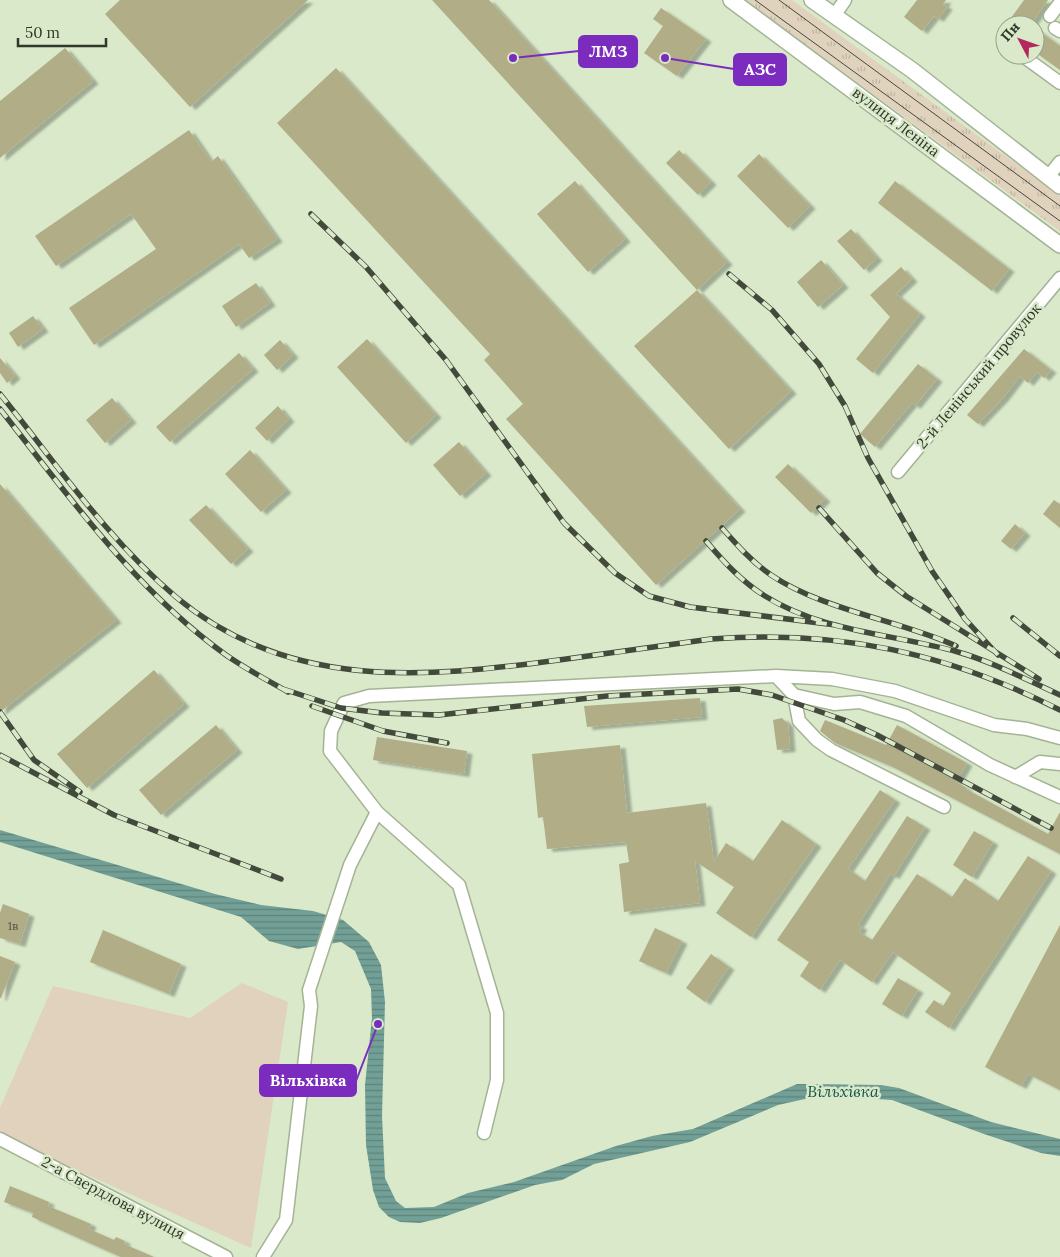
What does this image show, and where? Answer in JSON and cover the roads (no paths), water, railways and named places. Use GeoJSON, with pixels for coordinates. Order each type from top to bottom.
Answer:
{"type":"FeatureCollection","features":[{"type":"Feature","properties":{"kind":"main road","name":"вулиця Леніна"},"geometry":{"type":"LineString","coordinates":[[731,0],[1060,245]]}},
{"type":"Feature","properties":{"kind":"main road"},"geometry":{"type":"LineString","coordinates":[[812,0],[912,70],[1054,181]]}},
{"type":"Feature","properties":{"kind":"street"},"geometry":{"type":"LineString","coordinates":[[834,16],[845,0]]}},
{"type":"Feature","properties":{"kind":"street"},"geometry":{"type":"LineString","coordinates":[[1055,25],[1060,2]]}},
{"type":"Feature","properties":{"kind":"street"},"geometry":{"type":"LineString","coordinates":[[1035,65],[1060,83]]}},
{"type":"Feature","properties":{"kind":"street"},"geometry":{"type":"LineString","coordinates":[[1054,181],[1060,162]]}},
{"type":"Feature","properties":{"kind":"street","name":"2-й Ленінський провулок"},"geometry":{"type":"LineString","coordinates":[[898,472],[1060,278]]}},
{"type":"Feature","properties":{"kind":"street"},"geometry":{"type":"LineString","coordinates":[[776,676],[794,695],[799,720],[817,740],[831,750],[944,807]]}},
{"type":"Feature","properties":{"kind":"street"},"geometry":{"type":"LineString","coordinates":[[484,1133],[497,1080],[498,1013],[458,885],[377,812],[330,751],[332,731],[344,703],[368,696],[776,676],[832,679],[895,691],[994,725],[1027,729],[1060,738]]}},
{"type":"Feature","properties":{"kind":"street"},"geometry":{"type":"LineString","coordinates":[[794,695],[834,704],[860,702],[906,716],[981,760],[1060,797]]}},
{"type":"Feature","properties":{"kind":"street"},"geometry":{"type":"LineString","coordinates":[[1016,777],[1040,762],[1060,764]]}},
{"type":"Feature","properties":{"kind":"street"},"geometry":{"type":"LineString","coordinates":[[263,1257],[286,1220],[311,1006],[309,990],[350,866],[377,812]]}},
{"type":"Feature","properties":{"kind":"street","name":"2-а Свердлова вулиця"},"geometry":{"type":"LineString","coordinates":[[0,1139],[226,1257]]}},
{"type":"Feature","properties":{"kind":"water"},"geometry":{"type":"Polygon","coordinates":[[[0,830],[215,894],[261,905],[313,911],[343,920],[369,942],[381,965],[385,1002],[382,1116],[385,1178],[396,1201],[405,1208],[434,1207],[468,1193],[514,1182],[616,1146],[652,1136],[693,1129],[797,1084],[881,1085],[899,1088],[991,1122],[1060,1139],[1060,1156],[1041,1153],[984,1134],[892,1100],[829,1096],[778,1105],[690,1142],[594,1164],[562,1180],[535,1185],[441,1218],[420,1223],[400,1222],[389,1217],[379,1207],[373,1190],[366,1145],[365,1085],[372,1018],[371,989],[355,951],[341,942],[298,949],[269,941],[241,917],[0,842],[0,830]]]}},
{"type":"Feature","properties":{"kind":"tram line"},"geometry":{"type":"LineString","coordinates":[[755,0],[1060,221]]}},
{"type":"Feature","properties":{"kind":"tram line"},"geometry":{"type":"LineString","coordinates":[[779,0],[1060,206]]}},
{"type":"Feature","properties":{"kind":"railway"},"geometry":{"type":"LineString","coordinates":[[311,214],[366,267],[446,360],[564,523],[615,573],[649,596],[690,607],[836,625]]}},
{"type":"Feature","properties":{"kind":"railway"},"geometry":{"type":"LineString","coordinates":[[729,274],[772,310],[819,364],[845,406],[868,458],[932,571],[965,619],[998,655]]}},
{"type":"Feature","properties":{"kind":"railway"},"geometry":{"type":"LineString","coordinates":[[0,394],[83,500],[127,551],[176,597],[219,627],[265,649],[311,663],[359,670],[408,673],[458,671],[559,660],[711,639],[804,638],[848,642],[891,649],[933,660],[975,673],[1060,710]]}},
{"type":"Feature","properties":{"kind":"railway"},"geometry":{"type":"LineString","coordinates":[[0,409],[104,540],[162,601],[226,655],[288,692]]}},
{"type":"Feature","properties":{"kind":"railway"},"geometry":{"type":"LineString","coordinates":[[819,508],[877,573],[906,596],[1039,679]]}},
{"type":"Feature","properties":{"kind":"railway"},"geometry":{"type":"LineString","coordinates":[[722,528],[757,565],[792,587],[837,606],[934,637],[956,646]]}},
{"type":"Feature","properties":{"kind":"railway"},"geometry":{"type":"LineString","coordinates":[[706,541],[726,564],[748,584],[787,608],[834,625],[934,646],[971,656],[1060,695]]}},
{"type":"Feature","properties":{"kind":"railway"},"geometry":{"type":"LineString","coordinates":[[1013,618],[1060,656]]}},
{"type":"Feature","properties":{"kind":"railway"},"geometry":{"type":"LineString","coordinates":[[283,689],[341,708],[382,713],[439,715],[607,696],[738,689],[772,695],[844,720],[877,735],[1051,828]]}},
{"type":"Feature","properties":{"kind":"railway"},"geometry":{"type":"LineString","coordinates":[[312,706],[383,731],[447,743]]}},
{"type":"Feature","properties":{"kind":"railway"},"geometry":{"type":"LineString","coordinates":[[0,712],[34,760],[80,792]]}},
{"type":"Feature","properties":{"kind":"railway"},"geometry":{"type":"LineString","coordinates":[[0,755],[114,815],[281,879]]}},
{"type":"Feature","properties":{"kind":"place","name":"ЛМЗ"},"geometry":{"type":"Point","coordinates":[513,58]}},
{"type":"Feature","properties":{"kind":"place","name":"АЗС"},"geometry":{"type":"Point","coordinates":[665,58]}},
{"type":"Feature","properties":{"kind":"place","name":"Вільхівка"},"geometry":{"type":"Point","coordinates":[378,1024]}}]}
